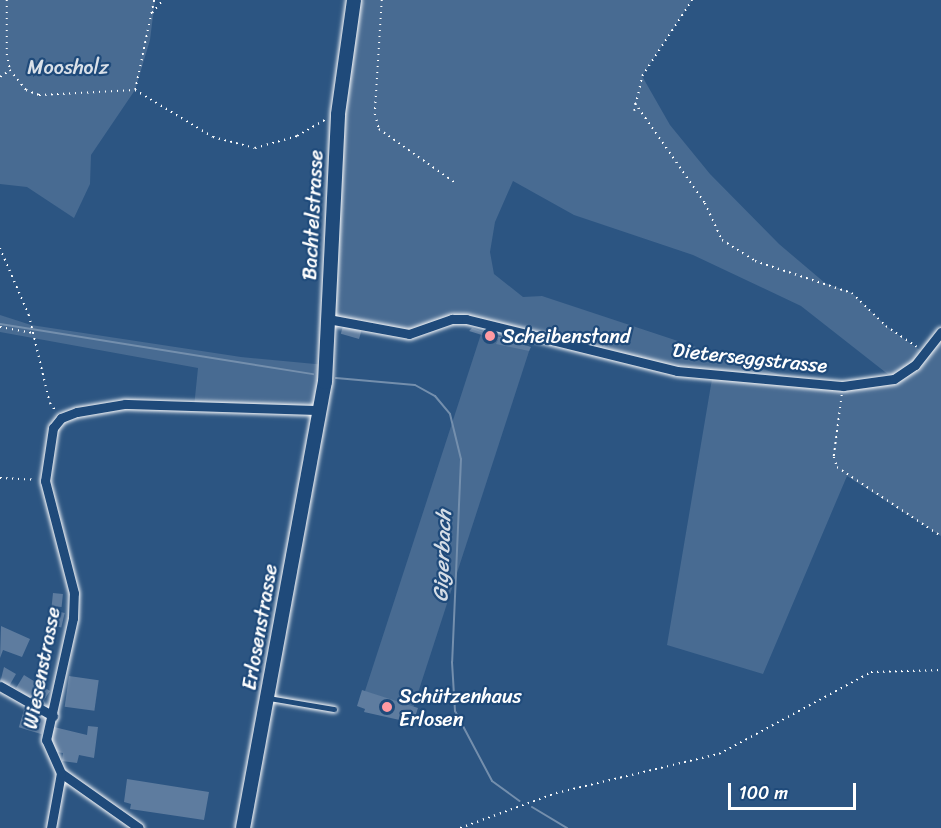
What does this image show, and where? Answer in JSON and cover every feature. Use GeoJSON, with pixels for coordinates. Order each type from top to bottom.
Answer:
{"type":"FeatureCollection","features":[{"type":"Feature","properties":{"kind":"street","name":"Bachtelstrasse"},"geometry":{"type":"LineString","coordinates":[[315,433],[320,410],[328,319],[338,114],[354,0]]}},
{"type":"Feature","properties":{"kind":"street","name":"Dieterseggstrasse"},"geometry":{"type":"LineString","coordinates":[[328,319],[409,334],[452,319],[466,319],[677,371],[843,386],[890,381],[915,365],[941,332]]}},
{"type":"Feature","properties":{"kind":"street"},"geometry":{"type":"LineString","coordinates":[[61,418],[125,404],[320,410]]}},
{"type":"Feature","properties":{"kind":"street","name":"Wiesenstrasse"},"geometry":{"type":"LineString","coordinates":[[61,418],[49,439],[45,481],[74,593],[53,716],[46,740],[61,773]]}},
{"type":"Feature","properties":{"kind":"street","name":"Erlosenstrasse"},"geometry":{"type":"LineString","coordinates":[[243,828],[315,433]]}},
{"type":"Feature","properties":{"kind":"street"},"geometry":{"type":"LineString","coordinates":[[0,686],[53,716]]}},
{"type":"Feature","properties":{"kind":"street"},"geometry":{"type":"LineString","coordinates":[[51,828],[61,773],[139,828]]}},
{"type":"Feature","properties":{"kind":"lane"},"geometry":{"type":"LineString","coordinates":[[267,697],[334,709]]}},
{"type":"Feature","properties":{"kind":"path"},"geometry":{"type":"LineString","coordinates":[[7,0],[6,54],[10,70],[26,90],[39,95],[135,90],[205,133],[236,145],[276,145],[338,114]]}},
{"type":"Feature","properties":{"kind":"path"},"geometry":{"type":"LineString","coordinates":[[135,90],[154,0]]}},
{"type":"Feature","properties":{"kind":"path"},"geometry":{"type":"LineString","coordinates":[[152,14],[163,0]]}},
{"type":"Feature","properties":{"kind":"path"},"geometry":{"type":"LineString","coordinates":[[382,0],[375,114],[379,129],[454,182]]}},
{"type":"Feature","properties":{"kind":"path"},"geometry":{"type":"LineString","coordinates":[[634,111],[642,76],[692,0]]}},
{"type":"Feature","properties":{"kind":"path"},"geometry":{"type":"LineString","coordinates":[[0,77],[10,70]]}},
{"type":"Feature","properties":{"kind":"path"},"geometry":{"type":"LineString","coordinates":[[635,103],[705,203],[722,240],[755,261],[798,273],[852,293],[886,326],[924,354]]}},
{"type":"Feature","properties":{"kind":"path"},"geometry":{"type":"LineString","coordinates":[[0,248],[34,333],[50,403],[61,418]]}},
{"type":"Feature","properties":{"kind":"path"},"geometry":{"type":"LineString","coordinates":[[0,327],[34,333]]}},
{"type":"Feature","properties":{"kind":"path"},"geometry":{"type":"LineString","coordinates":[[843,386],[834,457],[837,467],[941,536]]}},
{"type":"Feature","properties":{"kind":"path"},"geometry":{"type":"LineString","coordinates":[[0,478],[45,481]]}},
{"type":"Feature","properties":{"kind":"path"},"geometry":{"type":"LineString","coordinates":[[460,828],[556,794],[719,754],[871,672],[941,670]]}},
{"type":"Feature","properties":{"kind":"green space","name":"Moosholz"},"geometry":{"type":"Polygon","coordinates":[[[0,0],[155,0],[150,40],[135,90],[91,155],[90,184],[74,218],[27,187],[0,184],[0,0]]]}},
{"type":"Feature","properties":{"kind":"green space"},"geometry":{"type":"Polygon","coordinates":[[[354,0],[692,0],[642,76],[670,125],[710,174],[779,244],[825,283],[852,293],[886,326],[924,353],[941,332],[941,536],[847,476],[763,674],[667,645],[713,373],[677,371],[466,319],[409,334],[328,319],[354,0]],[[513,181],[495,222],[490,252],[494,274],[523,297],[542,296],[790,378],[843,386],[894,379],[801,306],[693,255],[574,215],[513,181]]]}},
{"type":"Feature","properties":{"kind":"green space"},"geometry":{"type":"Polygon","coordinates":[[[0,315],[31,325],[241,357],[326,365],[319,410],[194,407],[198,368],[0,332],[0,315]]]}},
{"type":"Feature","properties":{"kind":"green space"},"geometry":{"type":"Polygon","coordinates":[[[481,334],[530,350],[413,707],[365,692],[481,334]]]}},
{"type":"Feature","properties":{"kind":"building"},"geometry":{"type":"Polygon","coordinates":[[[343,326],[361,331],[359,339],[341,334],[343,326]]]}},
{"type":"Feature","properties":{"kind":"building","name":"Scheibenstand"},"geometry":{"type":"Polygon","coordinates":[[[472,328],[531,347],[529,351],[496,344],[498,340],[469,331],[472,328]]]}},
{"type":"Feature","properties":{"kind":"building"},"geometry":{"type":"Polygon","coordinates":[[[53,593],[63,594],[62,607],[52,606],[53,593]]]}},
{"type":"Feature","properties":{"kind":"building"},"geometry":{"type":"Polygon","coordinates":[[[52,610],[65,613],[61,628],[49,625],[52,610]]]}},
{"type":"Feature","properties":{"kind":"building"},"geometry":{"type":"Polygon","coordinates":[[[1,626],[30,639],[22,657],[3,650],[0,658],[1,626]]]}},
{"type":"Feature","properties":{"kind":"building"},"geometry":{"type":"Polygon","coordinates":[[[4,667],[16,674],[8,688],[0,683],[4,667]]]}},
{"type":"Feature","properties":{"kind":"building"},"geometry":{"type":"Polygon","coordinates":[[[24,675],[50,691],[40,706],[16,688],[24,675]]]}},
{"type":"Feature","properties":{"kind":"building"},"geometry":{"type":"Polygon","coordinates":[[[69,676],[99,680],[94,711],[65,707],[69,676]]]}},
{"type":"Feature","properties":{"kind":"building","name":"Schützenhaus Erlosen"},"geometry":{"type":"Polygon","coordinates":[[[362,690],[418,708],[413,723],[364,712],[365,709],[357,706],[362,690]]]}},
{"type":"Feature","properties":{"kind":"building"},"geometry":{"type":"Polygon","coordinates":[[[24,710],[47,717],[42,734],[19,727],[24,710]]]}},
{"type":"Feature","properties":{"kind":"building"},"geometry":{"type":"Polygon","coordinates":[[[88,726],[98,727],[94,758],[79,755],[77,763],[62,761],[63,753],[50,751],[54,727],[87,735],[88,726]]]}},
{"type":"Feature","properties":{"kind":"building"},"geometry":{"type":"Polygon","coordinates":[[[127,779],[209,792],[204,820],[130,809],[131,804],[124,802],[127,779]]]}},
{"type":"Feature","properties":{"kind":"waterway","name":"Gigerbach"},"geometry":{"type":"LineString","coordinates":[[0,324],[313,374]]}},
{"type":"Feature","properties":{"kind":"waterway","name":"Gigerbach"},"geometry":{"type":"LineString","coordinates":[[336,378],[415,385],[435,396],[450,414],[461,459],[452,662],[455,711],[492,781],[520,801]]}},
{"type":"Feature","properties":{"kind":"waterway","name":"Gigerbach"},"geometry":{"type":"LineString","coordinates":[[532,807],[567,828]]}},
{"type":"Feature","properties":{"kind":"place","name":"Scheibenstand"},"geometry":{"type":"Point","coordinates":[490,336]}},
{"type":"Feature","properties":{"kind":"place","name":"Schützenhaus Erlosen"},"geometry":{"type":"Point","coordinates":[387,707]}}]}
